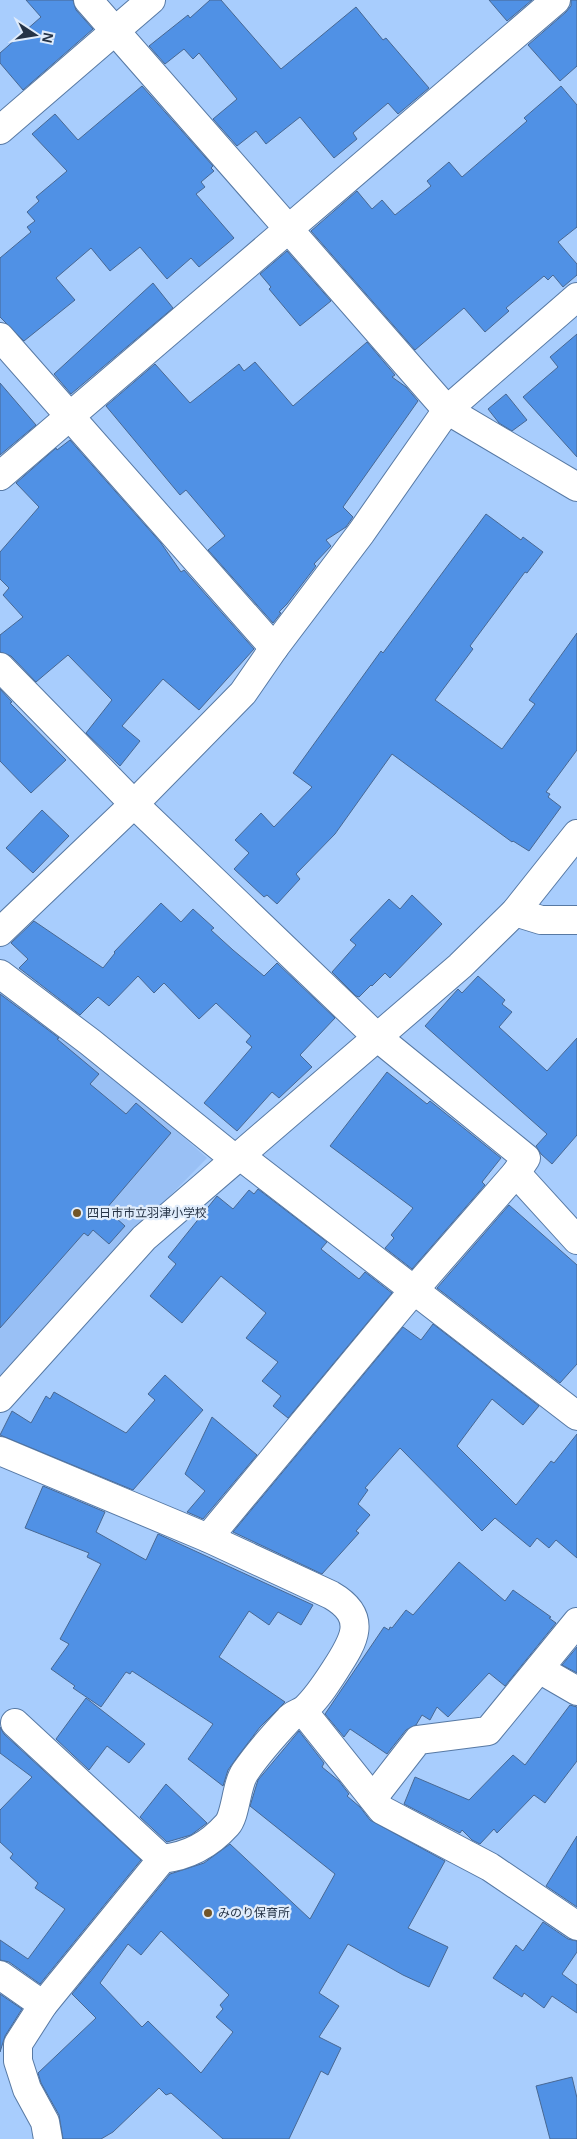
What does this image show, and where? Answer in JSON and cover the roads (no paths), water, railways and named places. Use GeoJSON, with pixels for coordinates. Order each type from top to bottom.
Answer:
{"type":"FeatureCollection","features":[{"type":"Feature","properties":{"kind":"street"},"geometry":{"type":"LineString","coordinates":[[88,0],[288,231],[447,410],[577,488]]}},
{"type":"Feature","properties":{"kind":"street"},"geometry":{"type":"LineString","coordinates":[[0,130],[151,0]]}},
{"type":"Feature","properties":{"kind":"street"},"geometry":{"type":"LineString","coordinates":[[0,476],[556,0]]}},
{"type":"Feature","properties":{"kind":"street"},"geometry":{"type":"LineString","coordinates":[[0,932],[134,804],[243,693],[274,648],[362,533],[447,410],[577,296]]}},
{"type":"Feature","properties":{"kind":"street"},"geometry":{"type":"LineString","coordinates":[[0,337],[274,648]]}},
{"type":"Feature","properties":{"kind":"street"},"geometry":{"type":"LineString","coordinates":[[0,667],[134,804],[377,1037],[526,1158],[516,1173],[414,1290],[208,1538]]}},
{"type":"Feature","properties":{"kind":"street"},"geometry":{"type":"LineString","coordinates":[[0,1398],[144,1238],[460,966],[515,912],[577,834]]}},
{"type":"Feature","properties":{"kind":"street"},"geometry":{"type":"LineString","coordinates":[[515,912],[541,920],[577,920]]}},
{"type":"Feature","properties":{"kind":"street"},"geometry":{"type":"LineString","coordinates":[[0,974],[577,1416]]}},
{"type":"Feature","properties":{"kind":"street"},"geometry":{"type":"LineString","coordinates":[[516,1173],[577,1240]]}},
{"type":"Feature","properties":{"kind":"street"},"geometry":{"type":"LineString","coordinates":[[0,1451],[208,1538],[331,1595],[344,1602],[352,1613],[354,1639],[320,1692],[303,1711],[290,1716],[244,1773],[229,1823],[204,1846],[181,1857],[162,1859],[43,2005],[18,2044],[18,2061],[27,2089],[45,2122],[48,2139]]}},
{"type":"Feature","properties":{"kind":"street"},"geometry":{"type":"LineString","coordinates":[[373,1798],[418,1740],[488,1731],[577,1622]]}},
{"type":"Feature","properties":{"kind":"street"},"geometry":{"type":"LineString","coordinates":[[539,1669],[577,1691]]}},
{"type":"Feature","properties":{"kind":"street"},"geometry":{"type":"LineString","coordinates":[[303,1711],[382,1810],[490,1867],[577,1926]]}},
{"type":"Feature","properties":{"kind":"street"},"geometry":{"type":"LineString","coordinates":[[15,1722],[162,1859]]}},
{"type":"Feature","properties":{"kind":"street"},"geometry":{"type":"LineString","coordinates":[[0,1974],[43,2005]]}},
{"type":"Feature","properties":{"kind":"place","name":"四日市市立羽津小学校"},"geometry":{"type":"Point","coordinates":[77,1213]}},
{"type":"Feature","properties":{"kind":"place","name":"みのり保育所"},"geometry":{"type":"Point","coordinates":[208,1913]}}]}
